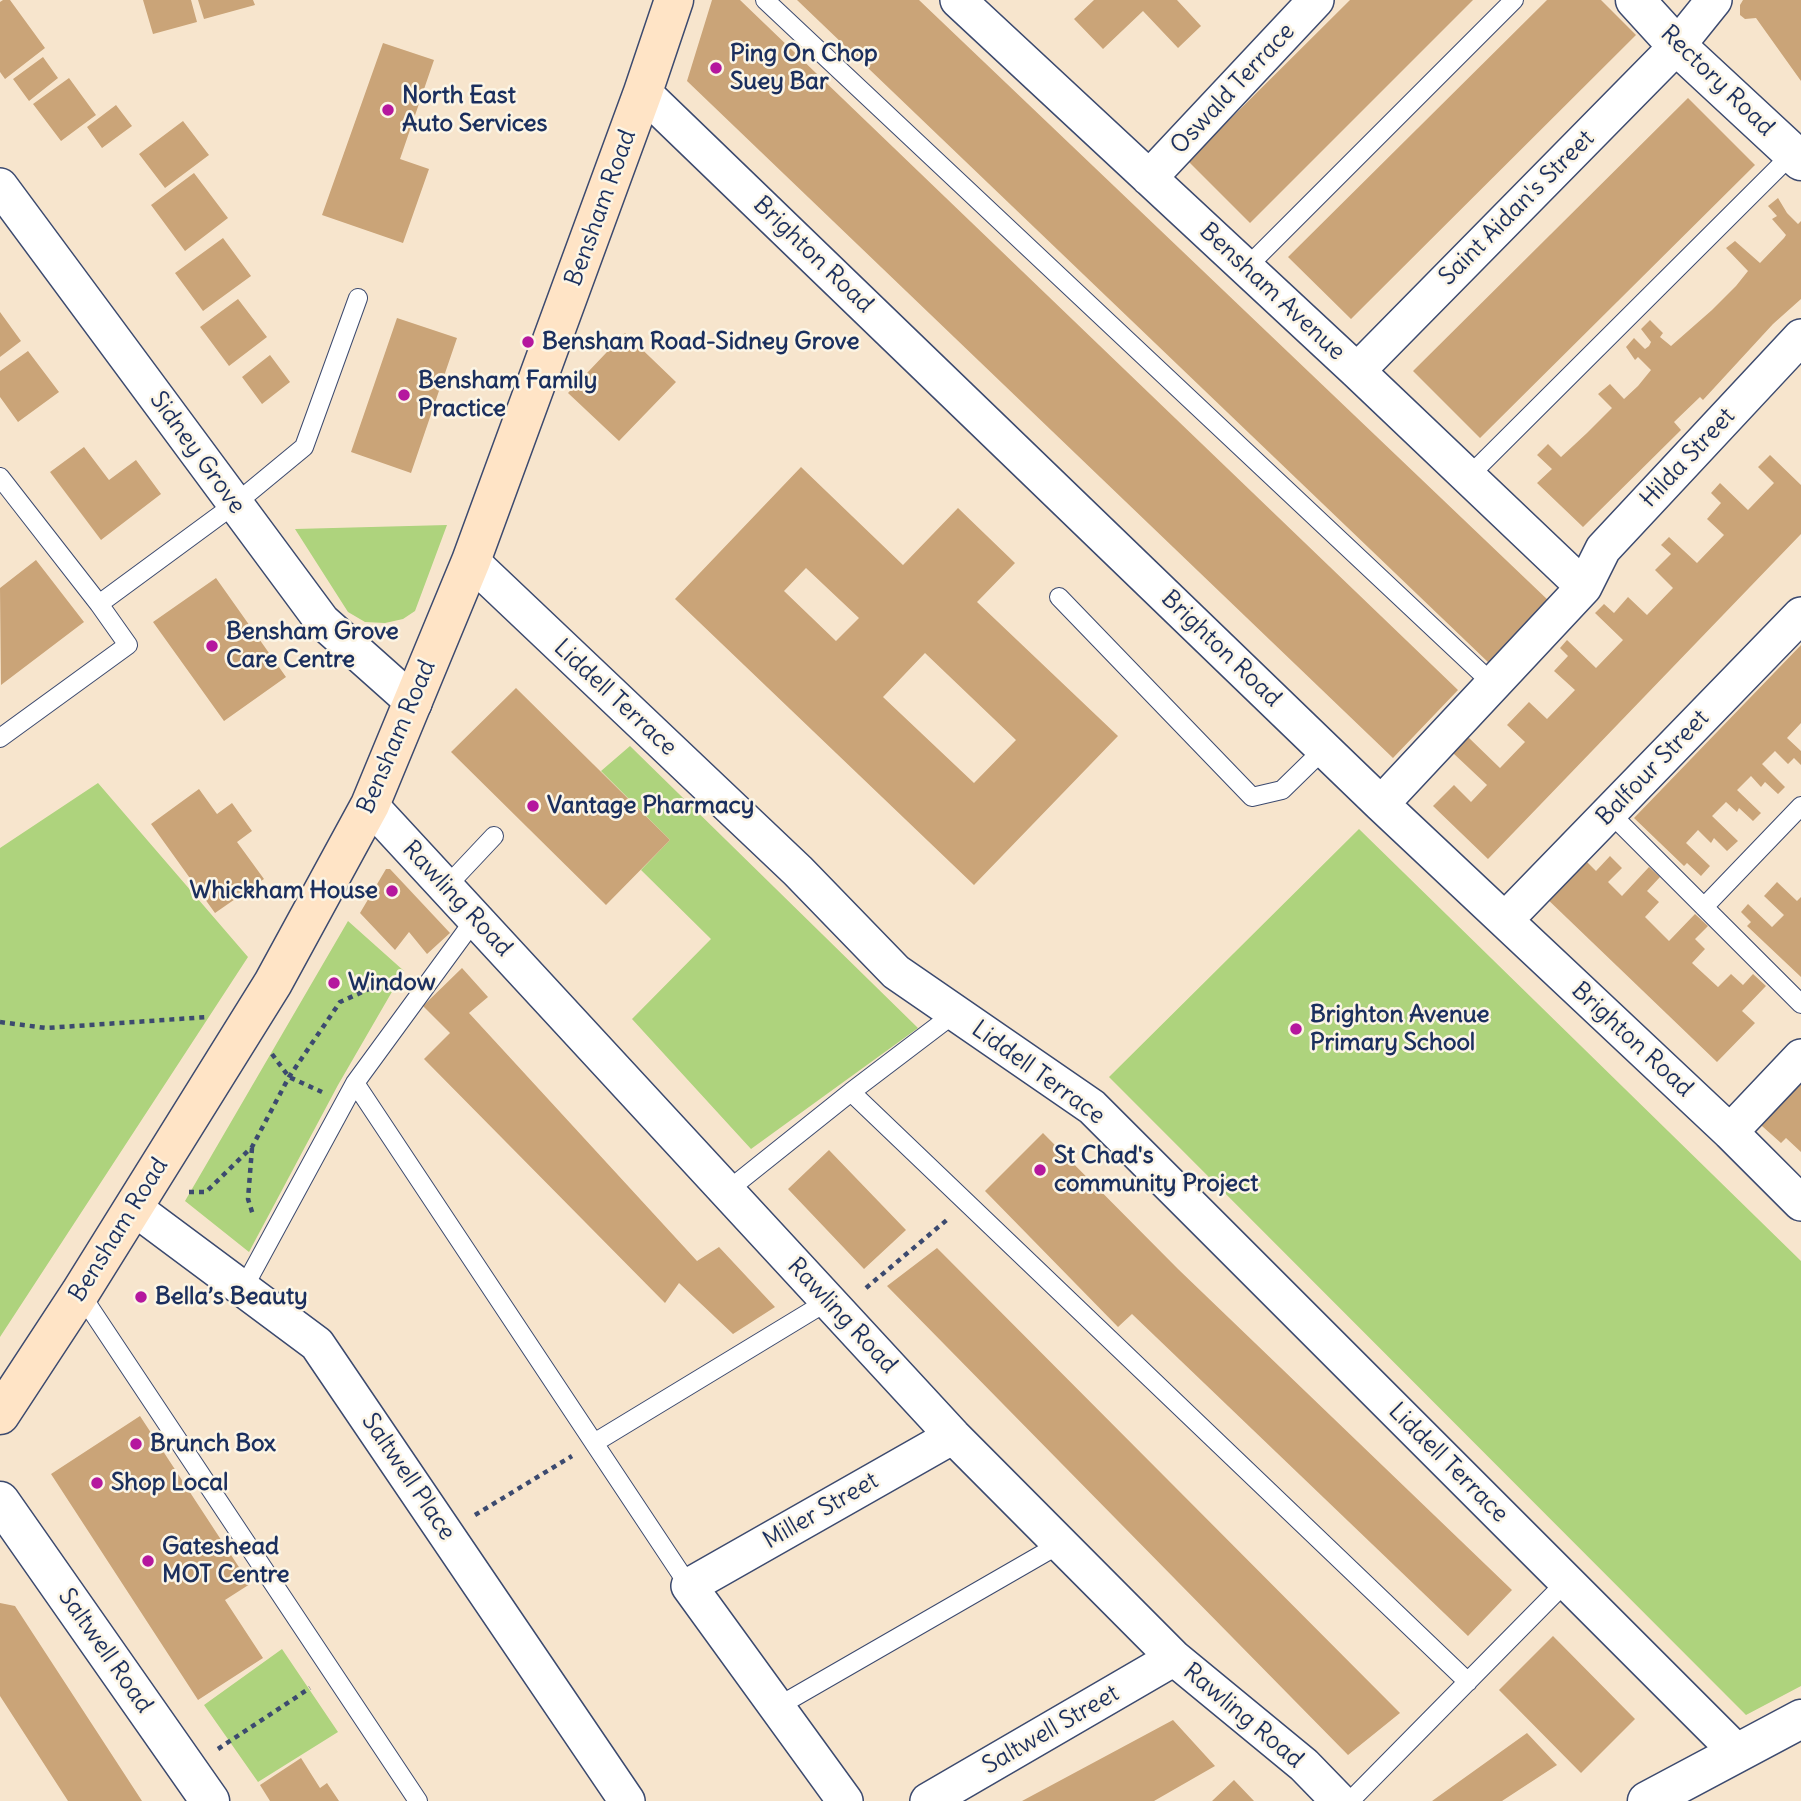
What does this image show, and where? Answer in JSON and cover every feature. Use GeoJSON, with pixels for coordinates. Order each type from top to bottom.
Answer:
{"type":"FeatureCollection","features":[{"type":"Feature","properties":{"kind":"main road","name":"Bensham Road"},"geometry":{"type":"LineString","coordinates":[[0,1415],[80,1293],[273,984],[370,805],[471,561],[643,92],[674,0]]}},
{"type":"Feature","properties":{"kind":"street","name":"Bensham Avenue"},"geometry":{"type":"LineString","coordinates":[[958,0],[1357,371],[1584,587]]}},
{"type":"Feature","properties":{"kind":"street","name":"Oswald Terrace"},"geometry":{"type":"LineString","coordinates":[[1149,178],[1316,0]]}},
{"type":"Feature","properties":{"kind":"street","name":"Rectory Road"},"geometry":{"type":"LineString","coordinates":[[1635,0],[1677,46],[1797,157]]}},
{"type":"Feature","properties":{"kind":"street","name":"Saint Aidan's Street"},"geometry":{"type":"LineString","coordinates":[[1357,371],[1677,46],[1714,0]]}},
{"type":"Feature","properties":{"kind":"street","name":"Brighton Road"},"geometry":{"type":"LineString","coordinates":[[643,92],[1381,804],[1730,1132],[1801,1203]]}},
{"type":"Feature","properties":{"kind":"street","name":"Sidney Grove"},"geometry":{"type":"LineString","coordinates":[[0,186],[322,621],[414,703]]}},
{"type":"Feature","properties":{"kind":"street","name":"Hilda Street"},"geometry":{"type":"LineString","coordinates":[[1381,804],[1584,587],[1603,549],[1801,337]]}},
{"type":"Feature","properties":{"kind":"street","name":"Liddell Terrace"},"geometry":{"type":"LineString","coordinates":[[471,561],[798,871],[896,972],[1091,1107],[1737,1752]]}},
{"type":"Feature","properties":{"kind":"street","name":"Balfour Street"},"geometry":{"type":"LineString","coordinates":[[1505,920],[1801,615]]}},
{"type":"Feature","properties":{"kind":"street","name":"Rawling Road"},"geometry":{"type":"LineString","coordinates":[[370,805],[953,1436],[1174,1658],[1304,1765],[1339,1801]]}},
{"type":"Feature","properties":{"kind":"street"},"geometry":{"type":"LineString","coordinates":[[1730,1132],[1801,1057]]}},
{"type":"Feature","properties":{"kind":"street","name":"Saltwell Place"},"geometry":{"type":"LineString","coordinates":[[138,1199],[243,1289],[317,1344],[627,1801]]}},
{"type":"Feature","properties":{"kind":"street","name":"Miller Street"},"geometry":{"type":"LineString","coordinates":[[689,1587],[953,1436]]}},
{"type":"Feature","properties":{"kind":"street","name":"Saltwell Road"},"geometry":{"type":"LineString","coordinates":[[0,1501],[210,1801]]}},
{"type":"Feature","properties":{"kind":"street"},"geometry":{"type":"LineString","coordinates":[[689,1587],[845,1801]]}},
{"type":"Feature","properties":{"kind":"street","name":"Saltwell Street"},"geometry":{"type":"LineString","coordinates":[[928,1801],[1174,1658]]}},
{"type":"Feature","properties":{"kind":"street"},"geometry":{"type":"LineString","coordinates":[[1647,1801],[1801,1719]]}},
{"type":"Feature","properties":{"kind":"lane"},"geometry":{"type":"LineString","coordinates":[[765,0],[1493,684]]}},
{"type":"Feature","properties":{"kind":"lane"},"geometry":{"type":"LineString","coordinates":[[1246,268],[1514,0]]}},
{"type":"Feature","properties":{"kind":"lane"},"geometry":{"type":"LineString","coordinates":[[1468,477],[1797,157]]}},
{"type":"Feature","properties":{"kind":"lane"},"geometry":{"type":"LineString","coordinates":[[100,604],[235,504],[304,447],[358,298]]}},
{"type":"Feature","properties":{"kind":"lane"},"geometry":{"type":"LineString","coordinates":[[0,477],[100,604],[128,645],[0,738]]}},
{"type":"Feature","properties":{"kind":"lane"},"geometry":{"type":"LineString","coordinates":[[1059,597],[1252,797],[1282,790],[1324,749]]}},
{"type":"Feature","properties":{"kind":"lane"},"geometry":{"type":"LineString","coordinates":[[1704,907],[1801,806]]}},
{"type":"Feature","properties":{"kind":"lane"},"geometry":{"type":"LineString","coordinates":[[1609,813],[1801,1004]]}},
{"type":"Feature","properties":{"kind":"lane"},"geometry":{"type":"LineString","coordinates":[[446,887],[494,836]]}},
{"type":"Feature","properties":{"kind":"lane"},"geometry":{"type":"LineString","coordinates":[[243,1289],[355,1083],[475,919]]}},
{"type":"Feature","properties":{"kind":"lane"},"geometry":{"type":"LineString","coordinates":[[727,1191],[955,1013]]}},
{"type":"Feature","properties":{"kind":"lane"},"geometry":{"type":"LineString","coordinates":[[355,1083],[689,1587]]}},
{"type":"Feature","properties":{"kind":"lane"},"geometry":{"type":"LineString","coordinates":[[851,1092],[1468,1682]]}},
{"type":"Feature","properties":{"kind":"lane"},"geometry":{"type":"LineString","coordinates":[[80,1293],[418,1801]]}},
{"type":"Feature","properties":{"kind":"lane"},"geometry":{"type":"LineString","coordinates":[[594,1443],[833,1307]]}},
{"type":"Feature","properties":{"kind":"lane"},"geometry":{"type":"LineString","coordinates":[[777,1707],[1060,1544]]}},
{"type":"Feature","properties":{"kind":"lane"},"geometry":{"type":"LineString","coordinates":[[1350,1801],[1566,1582]]}},
{"type":"Feature","properties":{"kind":"path"},"geometry":{"type":"LineString","coordinates":[[138,1199],[206,1192],[253,1147],[289,1077],[340,1002],[379,985]]}},
{"type":"Feature","properties":{"kind":"path"},"geometry":{"type":"LineString","coordinates":[[0,1023],[46,1028],[252,1018],[289,1077],[344,1102]]}},
{"type":"Feature","properties":{"kind":"path"},"geometry":{"type":"LineString","coordinates":[[253,1147],[248,1199],[265,1249]]}},
{"type":"Feature","properties":{"kind":"path"},"geometry":{"type":"LineString","coordinates":[[833,1307],[967,1203]]}},
{"type":"Feature","properties":{"kind":"path"},"geometry":{"type":"LineString","coordinates":[[446,1533],[594,1443]]}},
{"type":"Feature","properties":{"kind":"path"},"geometry":{"type":"LineString","coordinates":[[188,1769],[333,1672]]}},
{"type":"Feature","properties":{"kind":"green space"},"geometry":{"type":"Polygon","coordinates":[[[447,525],[415,611],[403,619],[385,623],[365,622],[348,612],[295,529],[447,525]]]}},
{"type":"Feature","properties":{"kind":"green space"},"geometry":{"type":"Polygon","coordinates":[[[630,746],[918,1028],[751,1149],[632,1019],[711,939],[641,870],[670,840],[601,771],[630,746]]]}},
{"type":"Feature","properties":{"kind":"green space"},"geometry":{"type":"Polygon","coordinates":[[[98,783],[248,957],[0,1337],[0,848],[98,783]]]}},
{"type":"Feature","properties":{"kind":"green space"},"geometry":{"type":"Polygon","coordinates":[[[1359,829],[1801,1261],[1801,1686],[1746,1715],[1109,1077],[1359,829]]]}},
{"type":"Feature","properties":{"kind":"green space"},"geometry":{"type":"Polygon","coordinates":[[[348,921],[404,971],[338,1085],[249,1252],[185,1201],[348,921]]]}},
{"type":"Feature","properties":{"kind":"green space"},"geometry":{"type":"Polygon","coordinates":[[[282,1649],[338,1732],[258,1782],[204,1705],[282,1649]]]}},
{"type":"Feature","properties":{"kind":"building"},"geometry":{"type":"Polygon","coordinates":[[[10,0],[45,48],[5,79],[0,72],[0,2],[10,0]]]}},
{"type":"Feature","properties":{"kind":"building"},"geometry":{"type":"Polygon","coordinates":[[[143,0],[191,0],[197,22],[153,34],[143,0]]]}},
{"type":"Feature","properties":{"kind":"building"},"geometry":{"type":"Polygon","coordinates":[[[198,0],[253,0],[255,5],[204,19],[198,0]]]}},
{"type":"Feature","properties":{"kind":"building"},"geometry":{"type":"Polygon","coordinates":[[[712,0],[740,0],[1458,690],[1393,758],[687,81],[712,0]]]}},
{"type":"Feature","properties":{"kind":"building"},"geometry":{"type":"Polygon","coordinates":[[[797,0],[919,0],[1550,602],[1490,664],[797,0]]]}},
{"type":"Feature","properties":{"kind":"building"},"geometry":{"type":"Polygon","coordinates":[[[1094,0],[1177,0],[1201,26],[1178,48],[1143,11],[1103,49],[1074,19],[1094,0]]]}},
{"type":"Feature","properties":{"kind":"building"},"geometry":{"type":"Polygon","coordinates":[[[1350,0],[1473,0],[1250,223],[1188,161],[1350,0]]]}},
{"type":"Feature","properties":{"kind":"building"},"geometry":{"type":"Polygon","coordinates":[[[1547,0],[1601,0],[1636,35],[1351,319],[1288,257],[1547,0]]]}},
{"type":"Feature","properties":{"kind":"building"},"geometry":{"type":"Polygon","coordinates":[[[1743,0],[1801,0],[1801,81],[1756,18],[1745,19],[1740,15],[1743,0]]]}},
{"type":"Feature","properties":{"kind":"building","name":"North East Auto Services"},"geometry":{"type":"Polygon","coordinates":[[[383,43],[434,60],[400,159],[429,169],[403,243],[322,215],[383,43]]]}},
{"type":"Feature","properties":{"kind":"building"},"geometry":{"type":"Polygon","coordinates":[[[43,57],[58,78],[29,101],[13,79],[43,57]]]}},
{"type":"Feature","properties":{"kind":"building"},"geometry":{"type":"Polygon","coordinates":[[[69,78],[96,115],[61,141],[33,104],[69,78]]]}},
{"type":"Feature","properties":{"kind":"building"},"geometry":{"type":"Polygon","coordinates":[[[1688,98],[1755,165],[1480,438],[1413,371],[1688,98]]]}},
{"type":"Feature","properties":{"kind":"building"},"geometry":{"type":"Polygon","coordinates":[[[116,105],[132,126],[102,148],[87,127],[116,105]]]}},
{"type":"Feature","properties":{"kind":"building"},"geometry":{"type":"Polygon","coordinates":[[[183,121],[209,155],[165,188],[139,154],[183,121]]]}},
{"type":"Feature","properties":{"kind":"building"},"geometry":{"type":"Polygon","coordinates":[[[194,173],[228,218],[185,251],[151,205],[194,173]]]}},
{"type":"Feature","properties":{"kind":"building"},"geometry":{"type":"Polygon","coordinates":[[[1778,198],[1798,224],[1801,221],[1801,299],[1773,324],[1703,400],[1700,397],[1674,422],[1681,430],[1583,527],[1537,483],[1552,469],[1537,455],[1548,444],[1561,457],[1587,433],[1612,408],[1598,394],[1610,384],[1624,399],[1638,386],[1651,370],[1638,357],[1635,360],[1626,347],[1634,338],[1645,349],[1649,346],[1651,342],[1641,329],[1650,320],[1663,333],[1660,337],[1671,346],[1736,286],[1748,271],[1726,248],[1735,241],[1760,263],[1784,238],[1786,235],[1772,219],[1777,216],[1768,206],[1778,198]]]}},
{"type":"Feature","properties":{"kind":"building"},"geometry":{"type":"Polygon","coordinates":[[[223,238],[251,276],[203,311],[175,273],[223,238]]]}},
{"type":"Feature","properties":{"kind":"building"},"geometry":{"type":"Polygon","coordinates":[[[238,299],[267,337],[229,366],[200,327],[238,299]]]}},
{"type":"Feature","properties":{"kind":"building"},"geometry":{"type":"Polygon","coordinates":[[[0,312],[21,341],[0,357],[0,312]]]}},
{"type":"Feature","properties":{"kind":"building","name":"Bensham Family Practice"},"geometry":{"type":"Polygon","coordinates":[[[397,318],[457,338],[411,473],[351,452],[397,318]]]}},
{"type":"Feature","properties":{"kind":"building"},"geometry":{"type":"Polygon","coordinates":[[[625,333],[676,382],[619,441],[568,393],[625,333]]]}},
{"type":"Feature","properties":{"kind":"building"},"geometry":{"type":"Polygon","coordinates":[[[28,351],[59,392],[18,422],[0,397],[0,371],[28,351]]]}},
{"type":"Feature","properties":{"kind":"building"},"geometry":{"type":"Polygon","coordinates":[[[270,355],[290,382],[262,404],[242,377],[270,355]]]}},
{"type":"Feature","properties":{"kind":"building"},"geometry":{"type":"Polygon","coordinates":[[[84,447],[109,480],[136,460],[161,494],[101,540],[50,472],[84,447]]]}},
{"type":"Feature","properties":{"kind":"building"},"geometry":{"type":"Polygon","coordinates":[[[1770,455],[1801,485],[1801,534],[1488,859],[1433,806],[1454,785],[1471,802],[1487,785],[1453,753],[1468,737],[1500,768],[1525,742],[1507,725],[1529,702],[1547,719],[1575,690],[1554,671],[1568,656],[1560,648],[1567,640],[1596,668],[1623,640],[1595,613],[1604,604],[1614,613],[1628,597],[1647,615],[1673,588],[1655,570],[1671,554],[1661,545],[1669,537],[1697,563],[1724,535],[1707,519],[1721,503],[1711,493],[1720,483],[1748,510],[1774,483],[1758,467],[1770,455]]]}},
{"type":"Feature","properties":{"kind":"building"},"geometry":{"type":"Polygon","coordinates":[[[801,467],[903,565],[958,508],[1015,563],[977,602],[1118,736],[974,885],[675,599],[801,467]],[[806,568],[784,591],[836,641],[859,618],[806,568]],[[925,653],[883,697],[974,783],[1016,740],[925,653]]]}},
{"type":"Feature","properties":{"kind":"building"},"geometry":{"type":"Polygon","coordinates":[[[36,560],[84,622],[1,685],[0,588],[36,560]]]}},
{"type":"Feature","properties":{"kind":"building"},"geometry":{"type":"Polygon","coordinates":[[[216,578],[286,677],[224,721],[153,622],[216,578]]]}},
{"type":"Feature","properties":{"kind":"building"},"geometry":{"type":"Polygon","coordinates":[[[1801,645],[1801,723],[1787,738],[1801,751],[1801,765],[1794,758],[1788,764],[1775,751],[1762,764],[1785,787],[1778,794],[1765,782],[1761,787],[1751,776],[1737,790],[1761,813],[1753,821],[1739,808],[1737,812],[1726,802],[1712,816],[1738,841],[1727,851],[1714,838],[1711,843],[1698,830],[1686,843],[1710,866],[1701,876],[1687,863],[1684,866],[1634,818],[1801,645]]]}},
{"type":"Feature","properties":{"kind":"building"},"geometry":{"type":"Polygon","coordinates":[[[516,688],[670,840],[606,905],[451,752],[516,688]]]}},
{"type":"Feature","properties":{"kind":"building"},"geometry":{"type":"Polygon","coordinates":[[[199,789],[217,814],[232,803],[252,831],[237,842],[264,879],[215,913],[151,824],[199,789]]]}},
{"type":"Feature","properties":{"kind":"building"},"geometry":{"type":"Polygon","coordinates":[[[1580,855],[1596,871],[1610,856],[1622,868],[1608,882],[1622,896],[1649,867],[1660,877],[1647,891],[1659,902],[1645,917],[1669,941],[1695,914],[1708,926],[1695,939],[1705,949],[1692,963],[1718,987],[1731,974],[1743,985],[1753,974],[1766,986],[1742,1011],[1755,1023],[1717,1062],[1542,894],[1580,855]]]}},
{"type":"Feature","properties":{"kind":"building","name":"Whickham House"},"geometry":{"type":"Polygon","coordinates":[[[386,869],[390,869],[450,933],[427,954],[409,932],[395,950],[360,913],[386,869]]]}},
{"type":"Feature","properties":{"kind":"building"},"geometry":{"type":"Polygon","coordinates":[[[1777,882],[1797,901],[1801,897],[1801,977],[1747,926],[1751,922],[1741,912],[1748,904],[1772,927],[1784,915],[1764,896],[1777,882]]]}},
{"type":"Feature","properties":{"kind":"building"},"geometry":{"type":"Polygon","coordinates":[[[462,968],[488,997],[469,1013],[697,1261],[719,1247],[775,1307],[733,1334],[679,1283],[665,1303],[424,1059],[450,1033],[423,1006],[462,968]]]}},
{"type":"Feature","properties":{"kind":"building"},"geometry":{"type":"Polygon","coordinates":[[[1801,1071],[1801,1152],[1786,1138],[1781,1143],[1753,1118],[1801,1071]]]}},
{"type":"Feature","properties":{"kind":"building"},"geometry":{"type":"Polygon","coordinates":[[[1043,1133],[1178,1269],[1512,1590],[1468,1636],[1132,1314],[1118,1327],[985,1191],[1043,1133]]]}},
{"type":"Feature","properties":{"kind":"building"},"geometry":{"type":"Polygon","coordinates":[[[829,1150],[906,1230],[864,1269],[788,1189],[829,1150]]]}},
{"type":"Feature","properties":{"kind":"building"},"geometry":{"type":"Polygon","coordinates":[[[937,1248],[1400,1713],[1348,1755],[887,1286],[937,1248]]]}},
{"type":"Feature","properties":{"kind":"building"},"geometry":{"type":"Polygon","coordinates":[[[140,1416],[250,1584],[225,1600],[263,1658],[198,1700],[51,1474],[140,1416]]]}},
{"type":"Feature","properties":{"kind":"building"},"geometry":{"type":"Polygon","coordinates":[[[0,1603],[15,1606],[142,1801],[68,1801],[0,1696],[0,1603]]]}},
{"type":"Feature","properties":{"kind":"building"},"geometry":{"type":"Polygon","coordinates":[[[1553,1636],[1635,1719],[1581,1773],[1499,1690],[1553,1636]]]}},
{"type":"Feature","properties":{"kind":"building"},"geometry":{"type":"Polygon","coordinates":[[[1173,1720],[1215,1766],[1154,1801],[1022,1801],[1173,1720]]]}},
{"type":"Feature","properties":{"kind":"building"},"geometry":{"type":"Polygon","coordinates":[[[1527,1733],[1557,1765],[1502,1801],[1432,1801],[1527,1733]]]}},
{"type":"Feature","properties":{"kind":"building"},"geometry":{"type":"Polygon","coordinates":[[[301,1758],[320,1788],[327,1783],[339,1801],[270,1801],[260,1785],[301,1758]]]}},
{"type":"Feature","properties":{"kind":"building"},"geometry":{"type":"Polygon","coordinates":[[[1234,1780],[1254,1801],[1212,1801],[1234,1780]]]}},
{"type":"Feature","properties":{"kind":"place","name":"Ping On Chop Suey Bar"},"geometry":{"type":"Point","coordinates":[716,68]}},
{"type":"Feature","properties":{"kind":"place","name":"North East Auto Services"},"geometry":{"type":"Point","coordinates":[388,110]}},
{"type":"Feature","properties":{"kind":"place","name":"Bensham Road-Sidney Grove"},"geometry":{"type":"Point","coordinates":[528,342]}},
{"type":"Feature","properties":{"kind":"place","name":"Bensham Family Practice"},"geometry":{"type":"Point","coordinates":[404,395]}},
{"type":"Feature","properties":{"kind":"place","name":"Bensham Grove Care Centre"},"geometry":{"type":"Point","coordinates":[212,646]}},
{"type":"Feature","properties":{"kind":"place","name":"Vantage Pharmacy"},"geometry":{"type":"Point","coordinates":[533,806]}},
{"type":"Feature","properties":{"kind":"place","name":"Whickham House"},"geometry":{"type":"Point","coordinates":[392,891]}},
{"type":"Feature","properties":{"kind":"place","name":"Window"},"geometry":{"type":"Point","coordinates":[334,983]}},
{"type":"Feature","properties":{"kind":"place","name":"Brighton Avenue Primary School"},"geometry":{"type":"Point","coordinates":[1296,1029]}},
{"type":"Feature","properties":{"kind":"place","name":"St Chad's community Project"},"geometry":{"type":"Point","coordinates":[1040,1170]}},
{"type":"Feature","properties":{"kind":"place","name":"Bella’s Beauty"},"geometry":{"type":"Point","coordinates":[141,1297]}},
{"type":"Feature","properties":{"kind":"place","name":"Brunch Box"},"geometry":{"type":"Point","coordinates":[136,1444]}},
{"type":"Feature","properties":{"kind":"place","name":"Shop Local"},"geometry":{"type":"Point","coordinates":[97,1483]}},
{"type":"Feature","properties":{"kind":"place","name":"Gateshead MOT Centre"},"geometry":{"type":"Point","coordinates":[148,1561]}}]}
